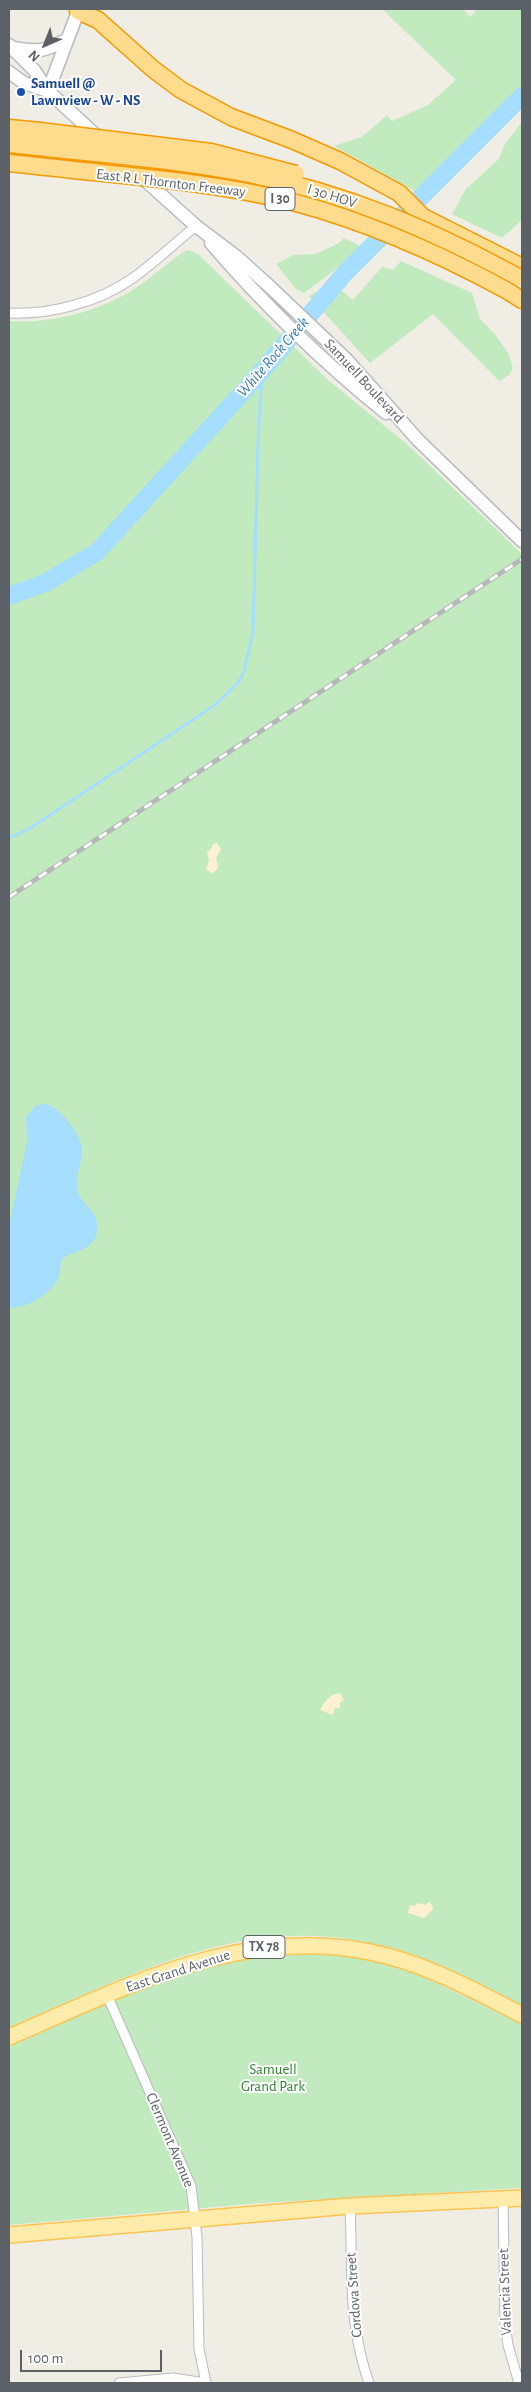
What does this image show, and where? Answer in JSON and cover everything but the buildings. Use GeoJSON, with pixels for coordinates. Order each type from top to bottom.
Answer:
{"type":"FeatureCollection","features":[{"type":"Feature","properties":{"kind":"highway"},"geometry":{"type":"LineString","coordinates":[[79,10],[98,20],[153,69],[181,90],[231,117],[292,140],[340,162],[399,193],[423,217]]}},
{"type":"Feature","properties":{"kind":"highway","name":"East R L Thornton Freeway"},"geometry":{"type":"LineString","coordinates":[[9,128],[39,139],[211,152],[334,185],[423,217],[521,273]]}},
{"type":"Feature","properties":{"kind":"highway","name":"I 30 HOV"},"geometry":{"type":"LineString","coordinates":[[9,144],[39,139],[210,167],[291,183],[372,208],[416,225],[521,273]]}},
{"type":"Feature","properties":{"kind":"highway","name":"East R L Thornton Freeway"},"geometry":{"type":"LineString","coordinates":[[9,163],[207,185],[291,202],[328,212],[407,241],[454,262],[522,300]]}},
{"type":"Feature","properties":{"kind":"main road"},"geometry":{"type":"LineString","coordinates":[[48,91],[79,10]]}},
{"type":"Feature","properties":{"kind":"main road"},"geometry":{"type":"LineString","coordinates":[[11,46],[40,52],[51,49],[66,40]]}},
{"type":"Feature","properties":{"kind":"main road","name":"Samuell Boulevard"},"geometry":{"type":"LineString","coordinates":[[11,46],[34,70],[48,91],[196,226],[237,257],[347,360],[418,440],[522,541]]}},
{"type":"Feature","properties":{"kind":"main road","name":"Samuell Boulevard"},"geometry":{"type":"LineString","coordinates":[[9,72],[24,83],[48,91]]}},
{"type":"Feature","properties":{"kind":"main road","name":"Samuell Boulevard"},"geometry":{"type":"LineString","coordinates":[[196,226],[256,296],[335,371],[418,440]]}},
{"type":"Feature","properties":{"kind":"main road","name":"East Grand Avenue"},"geometry":{"type":"LineString","coordinates":[[9,2037],[107,1995],[176,1969],[227,1953],[268,1946],[311,1946],[365,1950],[389,1956],[455,1981],[522,2015]]}},
{"type":"Feature","properties":{"kind":"main road"},"geometry":{"type":"LineString","coordinates":[[9,2235],[350,2206],[522,2198]]}},
{"type":"Feature","properties":{"kind":"street"},"geometry":{"type":"LineString","coordinates":[[9,313],[68,306],[114,290],[134,277],[196,226]]}},
{"type":"Feature","properties":{"kind":"street","name":"Clermont Avenue"},"geometry":{"type":"LineString","coordinates":[[107,1995],[188,2177],[196,2220],[199,2349],[206,2383]]}},
{"type":"Feature","properties":{"kind":"street","name":"Valencia Street"},"geometry":{"type":"LineString","coordinates":[[503,2199],[505,2324],[508,2345],[519,2383]]}},
{"type":"Feature","properties":{"kind":"street","name":"Cordova Street"},"geometry":{"type":"LineString","coordinates":[[350,2206],[354,2327],[360,2357],[369,2383]]}},
{"type":"Feature","properties":{"kind":"street"},"geometry":{"type":"LineString","coordinates":[[119,2383],[173,2378],[206,2383]]}},
{"type":"Feature","properties":{"kind":"green space"},"geometry":{"type":"Polygon","coordinates":[[[382,9],[463,9],[470,17],[478,9],[522,9],[522,86],[416,192],[334,146],[362,137],[387,115],[392,121],[428,105],[456,80],[382,9]]]}},
{"type":"Feature","properties":{"kind":"green space"},"geometry":{"type":"Polygon","coordinates":[[[522,122],[522,220],[502,238],[452,214],[466,189],[499,159],[505,144],[522,122]]]}},
{"type":"Feature","properties":{"kind":"green space"},"geometry":{"type":"Polygon","coordinates":[[[344,238],[364,248],[304,293],[296,289],[276,264],[293,255],[316,254],[339,243],[344,238]]]}},
{"type":"Feature","properties":{"kind":"green space"},"geometry":{"type":"Polygon","coordinates":[[[187,250],[198,254],[328,380],[407,444],[522,554],[522,2007],[427,1962],[388,1948],[320,1936],[273,1937],[228,1944],[183,1956],[139,1972],[9,2027],[9,321],[59,318],[108,303],[137,287],[187,250]]]}},
{"type":"Feature","properties":{"kind":"green space"},"geometry":{"type":"Polygon","coordinates":[[[401,261],[472,293],[480,319],[494,333],[508,353],[513,368],[509,375],[499,381],[433,314],[370,363],[309,296],[332,282],[353,300],[382,267],[393,270],[401,261]]]}},
{"type":"Feature","properties":{"kind":"green space","name":"Samuell Grand Park"},"geometry":{"type":"Polygon","coordinates":[[[329,1953],[377,1961],[411,1971],[522,2024],[522,2188],[261,2203],[9,2225],[9,2045],[178,1973],[251,1954],[329,1953]]]}},
{"type":"Feature","properties":{"kind":"sand"},"geometry":{"type":"Polygon","coordinates":[[[217,843],[221,849],[216,858],[218,867],[215,872],[211,873],[206,869],[209,861],[207,852],[213,844],[217,843]]]}},
{"type":"Feature","properties":{"kind":"sand"},"geometry":{"type":"Polygon","coordinates":[[[340,1693],[344,1700],[340,1703],[340,1708],[334,1709],[333,1715],[320,1710],[328,1699],[340,1693]]]}},
{"type":"Feature","properties":{"kind":"sand"},"geometry":{"type":"Polygon","coordinates":[[[429,1902],[433,1909],[424,1918],[408,1913],[410,1905],[415,1906],[418,1903],[425,1905],[429,1902]]]}},
{"type":"Feature","properties":{"kind":"water"},"geometry":{"type":"Polygon","coordinates":[[[45,1104],[57,1110],[69,1122],[81,1144],[82,1155],[77,1186],[80,1197],[97,1221],[96,1236],[94,1241],[86,1248],[62,1259],[58,1279],[44,1295],[23,1306],[9,1308],[9,1225],[27,1142],[26,1117],[36,1105],[45,1104]]]}},
{"type":"Feature","properties":{"kind":"waterway","name":"White Rock Creek"},"geometry":{"type":"LineString","coordinates":[[9,596],[45,583],[97,552],[262,371],[345,273],[522,96]]}},
{"type":"Feature","properties":{"kind":"waterway"},"geometry":{"type":"LineString","coordinates":[[9,838],[29,829],[215,705],[238,683],[243,674],[253,633],[258,443],[262,371]]}},
{"type":"Feature","properties":{"kind":"railway"},"geometry":{"type":"LineString","coordinates":[[9,897],[522,559]]}},
{"type":"Feature","properties":{"kind":"place","name":"Samuell @ Lawnview - W - NS"},"geometry":{"type":"Point","coordinates":[21,92]}}]}
